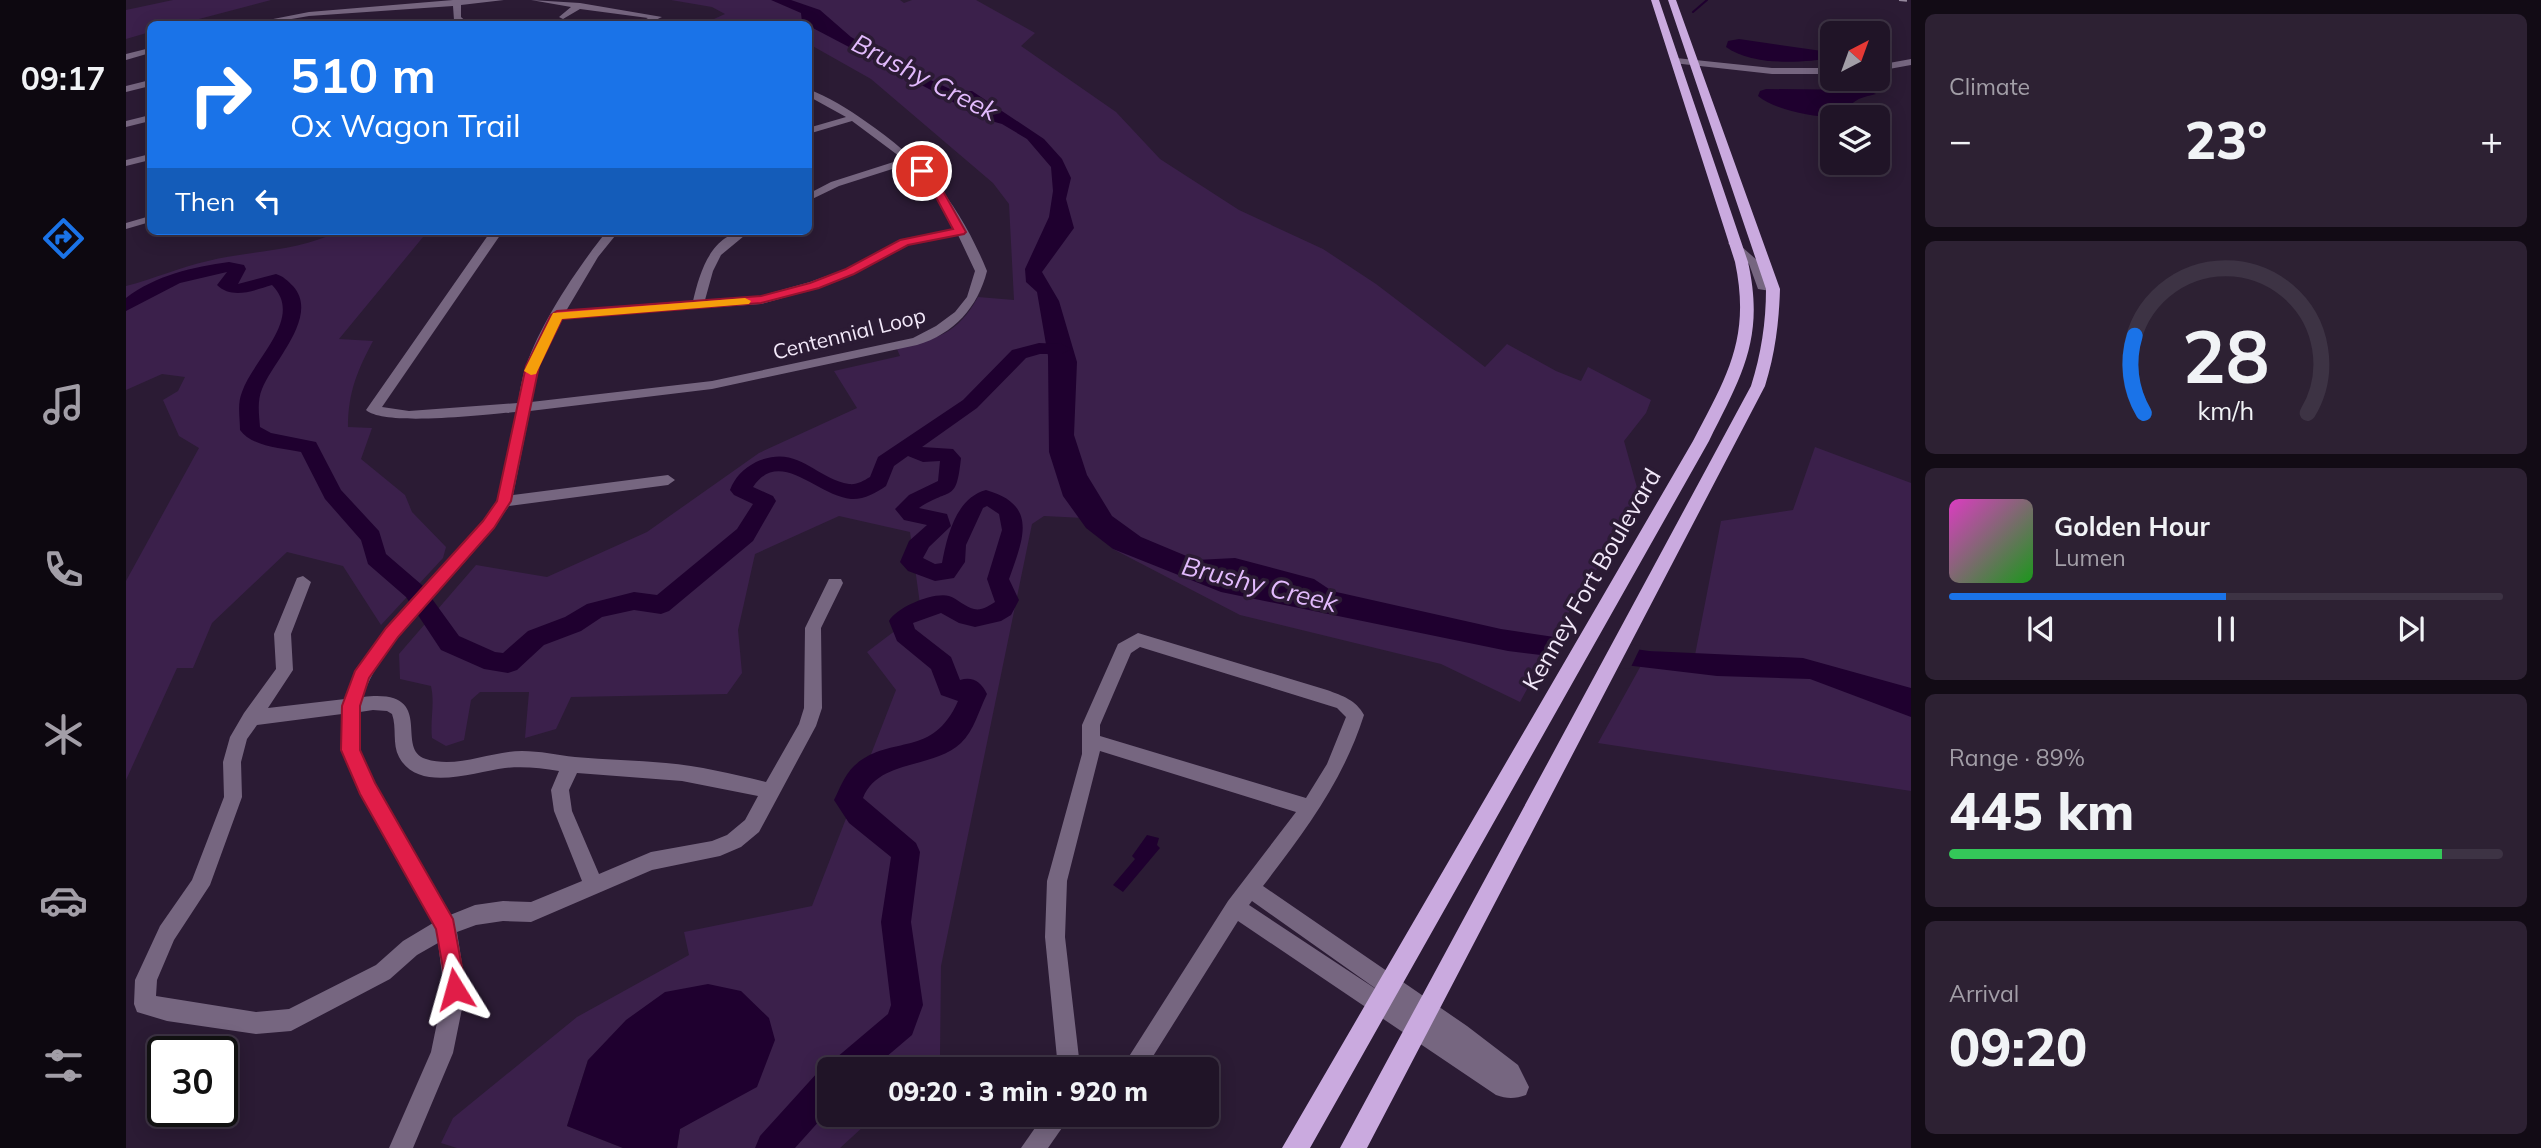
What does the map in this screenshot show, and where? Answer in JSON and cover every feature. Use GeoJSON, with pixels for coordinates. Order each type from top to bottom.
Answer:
{"type":"FeatureCollection","features":[{"type":"Feature","properties":{"kind":"main road","name":"Kenney Fort Boulevard"},"geometry":{"type":"LineString","coordinates":[[1296,1148],[1701,442],[1744,348],[1748,321],[1748,290],[1656,0]]}},
{"type":"Feature","properties":{"kind":"main road"},"geometry":{"type":"LineString","coordinates":[[1353,1148],[1423,1021],[1560,754],[1758,386],[1769,355],[1773,333],[1773,289],[1672,0]]}},
{"type":"Feature","properties":{"kind":"street"},"geometry":{"type":"LineString","coordinates":[[268,21],[297,16],[500,0]]}},
{"type":"Feature","properties":{"kind":"street"},"geometry":{"type":"LineString","coordinates":[[536,0],[658,17],[648,21]]}},
{"type":"Feature","properties":{"kind":"street"},"geometry":{"type":"LineString","coordinates":[[457,2],[457,18],[461,21]]}},
{"type":"Feature","properties":{"kind":"street"},"geometry":{"type":"LineString","coordinates":[[563,17],[580,5]]}},
{"type":"Feature","properties":{"kind":"street"},"geometry":{"type":"LineString","coordinates":[[338,21],[344,12]]}},
{"type":"Feature","properties":{"kind":"street"},"geometry":{"type":"LineString","coordinates":[[126,57],[147,52]]}},
{"type":"Feature","properties":{"kind":"street"},"geometry":{"type":"LineString","coordinates":[[1890,66],[1911,62]]}},
{"type":"Feature","properties":{"kind":"street"},"geometry":{"type":"LineString","coordinates":[[1676,64],[1779,76],[1820,78]]}},
{"type":"Feature","properties":{"kind":"street"},"geometry":{"type":"LineString","coordinates":[[1696,66],[1787,72],[1820,71]]}},
{"type":"Feature","properties":{"kind":"street"},"geometry":{"type":"LineString","coordinates":[[1890,73],[1911,70]]}},
{"type":"Feature","properties":{"kind":"street"},"geometry":{"type":"LineString","coordinates":[[126,89],[147,84]]}},
{"type":"Feature","properties":{"kind":"street","name":"Centennial Loop"},"geometry":{"type":"LineString","coordinates":[[494,235],[373,410],[409,415],[523,407],[712,385],[917,341],[947,327],[962,314],[978,284],[981,271],[934,184],[909,160],[829,100],[812,94]]}},
{"type":"Feature","properties":{"kind":"street"},"geometry":{"type":"LineString","coordinates":[[812,130],[852,118]]}},
{"type":"Feature","properties":{"kind":"street"},"geometry":{"type":"LineString","coordinates":[[126,124],[147,119]]}},
{"type":"Feature","properties":{"kind":"street"},"geometry":{"type":"LineString","coordinates":[[126,163],[147,158]]}},
{"type":"Feature","properties":{"kind":"street"},"geometry":{"type":"LineString","coordinates":[[812,196],[835,184],[909,160]]}},
{"type":"Feature","properties":{"kind":"street"},"geometry":{"type":"LineString","coordinates":[[126,226],[147,220]]}},
{"type":"Feature","properties":{"kind":"street"},"geometry":{"type":"LineString","coordinates":[[557,315],[761,300],[814,285],[850,271],[904,242],[960,232]]}},
{"type":"Feature","properties":{"kind":"street"},"geometry":{"type":"LineString","coordinates":[[401,1148],[442,1053],[455,989],[446,926],[367,788],[351,750],[351,706],[361,676],[392,633],[488,525],[504,501],[532,366],[557,315],[593,256],[610,235]]}},
{"type":"Feature","properties":{"kind":"street"},"geometry":{"type":"LineString","coordinates":[[698,306],[708,263],[719,249],[738,235]]}},
{"type":"Feature","properties":{"kind":"street"},"geometry":{"type":"LineString","coordinates":[[1734,243],[1754,263],[1762,286],[1773,289]]}},
{"type":"Feature","properties":{"kind":"street"},"geometry":{"type":"LineString","coordinates":[[504,501],[668,480]]}},
{"type":"Feature","properties":{"kind":"street"},"geometry":{"type":"LineString","coordinates":[[303,582],[282,634],[280,647],[285,662],[284,670],[239,737],[232,762],[233,797],[200,885],[167,933],[146,980],[145,1004],[167,1010],[256,1023],[291,1020],[383,972],[410,948],[446,926],[475,915],[503,911],[531,912],[651,861],[713,850],[734,842],[752,826],[807,726],[813,708],[813,628],[835,583]]}},
{"type":"Feature","properties":{"kind":"street"},"geometry":{"type":"LineString","coordinates":[[1068,1057],[1055,937],[1057,881],[1091,754],[1091,725],[1124,649],[1138,640],[1343,703],[1355,715],[1347,745],[1322,794],[1236,908],[1140,1057]]}},
{"type":"Feature","properties":{"kind":"street"},"geometry":{"type":"LineString","coordinates":[[250,718],[384,702],[400,708],[404,718],[402,741],[406,753],[414,762],[425,768],[460,770],[517,758],[696,775],[770,791]]}},
{"type":"Feature","properties":{"kind":"street"},"geometry":{"type":"LineString","coordinates":[[1091,741],[1311,808]]}},
{"type":"Feature","properties":{"kind":"street"},"geometry":{"type":"LineString","coordinates":[[571,765],[559,790],[563,811],[593,884]]}},
{"type":"Feature","properties":{"kind":"street"},"geometry":{"type":"LineString","coordinates":[[1250,888],[1383,994]]}},
{"type":"Feature","properties":{"kind":"street"},"geometry":{"type":"LineString","coordinates":[[1236,908],[1383,994],[1423,1021]]}},
{"type":"Feature","properties":{"kind":"street"},"geometry":{"type":"LineString","coordinates":[[1033,1148],[1050,1127]]}},
{"type":"Feature","properties":{"kind":"shaded area"},"geometry":{"type":"Polygon","coordinates":[[[173,0],[271,0],[191,21],[147,21],[147,33],[126,39],[126,10],[173,0]]]}},
{"type":"Feature","properties":{"kind":"shaded area"},"geometry":{"type":"Polygon","coordinates":[[[671,0],[900,0],[904,3],[912,0],[976,0],[1035,33],[1021,46],[1116,112],[1160,159],[1239,210],[1323,249],[1376,284],[1485,367],[1507,344],[1556,371],[1581,381],[1588,367],[1651,400],[1646,413],[1624,441],[1641,502],[1570,610],[1520,702],[1441,664],[1240,615],[1113,549],[1084,518],[1044,516],[1032,524],[941,966],[940,1056],[817,1057],[817,1127],[863,1127],[840,1148],[677,1148],[680,1129],[700,1117],[588,1060],[567,1126],[623,1148],[457,1148],[441,1143],[453,1118],[577,1017],[689,955],[684,932],[812,906],[896,690],[867,652],[900,627],[920,604],[910,532],[839,516],[755,554],[738,630],[742,673],[727,694],[571,697],[556,729],[525,738],[529,692],[480,692],[471,700],[464,740],[446,746],[432,738],[431,686],[400,679],[399,654],[476,565],[547,577],[647,532],[759,453],[857,408],[834,371],[900,356],[897,349],[945,333],[962,320],[978,297],[1014,300],[1009,204],[993,183],[871,79],[812,46],[812,21],[710,21],[725,14],[712,7],[671,0]]]}},
{"type":"Feature","properties":{"kind":"shaded area"},"geometry":{"type":"Polygon","coordinates":[[[330,235],[425,235],[339,339],[373,341],[354,382],[348,415],[348,427],[372,428],[361,459],[405,495],[412,512],[446,547],[443,558],[381,625],[343,566],[287,552],[212,623],[193,668],[177,668],[126,780],[126,581],[199,448],[179,436],[163,400],[178,391],[185,377],[162,374],[126,390],[126,286],[225,257],[291,247],[330,235]]]}},
{"type":"Feature","properties":{"kind":"shaded area"},"geometry":{"type":"Polygon","coordinates":[[[1815,447],[1911,483],[1911,791],[1598,743],[1649,651],[1695,655],[1721,521],[1793,510],[1815,447]]]}},
{"type":"Feature","properties":{"kind":"water","name":"Brushy Creek"},"geometry":{"type":"Polygon","coordinates":[[[771,0],[791,0],[820,10],[851,37],[909,70],[961,94],[967,95],[968,91],[972,91],[1044,139],[1062,159],[1071,178],[1066,199],[1074,228],[1042,272],[1059,301],[1077,362],[1074,435],[1087,475],[1112,516],[1141,537],[1196,560],[1235,558],[1314,579],[1332,591],[1501,629],[1649,651],[1803,658],[1911,688],[1911,717],[1810,679],[1717,676],[1508,651],[1221,592],[1113,549],[1086,528],[1063,496],[1049,452],[1048,356],[1037,292],[1026,282],[1025,269],[1049,217],[1053,191],[1051,167],[1027,139],[1002,124],[977,117],[812,28],[812,21],[802,21],[801,13],[771,0]]]}},
{"type":"Feature","properties":{"kind":"water"},"geometry":{"type":"Polygon","coordinates":[[[1739,39],[1820,51],[1820,59],[1792,62],[1763,60],[1737,53],[1726,47],[1728,41],[1739,39]]]}},
{"type":"Feature","properties":{"kind":"water"},"geometry":{"type":"Polygon","coordinates":[[[1820,90],[1869,91],[1876,94],[1857,100],[1852,105],[1820,105],[1820,116],[1776,106],[1758,96],[1760,91],[1820,90]]]}},
{"type":"Feature","properties":{"kind":"water"},"geometry":{"type":"Polygon","coordinates":[[[1147,835],[1159,838],[1157,845],[1160,848],[1123,892],[1113,885],[1135,859],[1132,856],[1147,835]]]}},
{"type":"Feature","properties":{"kind":"water"},"geometry":{"type":"Polygon","coordinates":[[[708,984],[741,991],[769,1018],[775,1040],[757,1087],[680,1129],[677,1148],[623,1148],[567,1126],[588,1060],[626,1020],[665,992],[708,984]]]}},
{"type":"Feature","properties":{"kind":"pier"},"geometry":{"type":"Polygon","coordinates":[[[1570,636],[1641,646],[1630,669],[1556,660],[1570,636]]]}},
{"type":"Feature","properties":{"kind":"waterway"},"geometry":{"type":"LineString","coordinates":[[1693,12],[1707,0]]}},
{"type":"Feature","properties":{"kind":"waterway"},"geometry":{"type":"LineString","coordinates":[[126,306],[162,284],[215,269],[238,269],[226,285],[237,289],[276,279],[289,292],[293,305],[291,319],[251,392],[250,430],[266,438],[309,447],[332,494],[371,537],[376,558],[414,591],[450,643],[493,662],[508,663],[536,638],[573,624],[595,610],[634,601],[661,605],[745,535],[765,501],[741,490],[747,478],[758,470],[770,464],[791,465],[832,486],[853,492],[879,481],[885,462],[906,448]]}},
{"type":"Feature","properties":{"kind":"waterway"},"geometry":{"type":"LineString","coordinates":[[906,448],[970,404],[1019,354],[1039,348],[1062,349]]}},
{"type":"Feature","properties":{"kind":"waterway"},"geometry":{"type":"LineString","coordinates":[[861,1057],[901,1024],[907,1005],[896,922],[906,852],[859,814],[848,800],[855,784],[864,773],[877,765],[937,745],[950,737],[961,723],[974,694],[968,688],[958,691],[950,688],[942,664],[905,634],[901,621],[904,617],[941,604],[949,605],[971,618],[993,615],[1003,609],[1007,600],[998,579],[1013,530],[1008,510],[986,497],[974,504],[955,545],[951,568],[946,572],[935,573],[911,562],[917,546],[940,526],[939,519],[912,515],[906,509],[916,500],[945,486],[950,478],[951,458],[946,454],[923,455],[906,448]]}},
{"type":"Feature","properties":{"kind":"waterway"},"geometry":{"type":"LineString","coordinates":[[772,1148],[817,1098]]}},
{"type":"Feature","properties":{"kind":"railway"},"geometry":{"type":"LineString","coordinates":[[1899,0],[1911,1]]}},
{"type":"Feature","properties":{"kind":"slow traffic"},"geometry":{"type":"LineString","coordinates":[[531,371],[557,315],[745,301]]}},
{"type":"Feature","properties":{"kind":"route"},"geometry":{"type":"LineString","coordinates":[[455,989],[446,926],[367,788],[351,750],[351,706],[361,676],[392,633],[488,525],[504,501],[532,366],[557,315],[761,300],[814,285],[850,271],[904,242],[960,232],[934,184],[922,171]]}}]}
